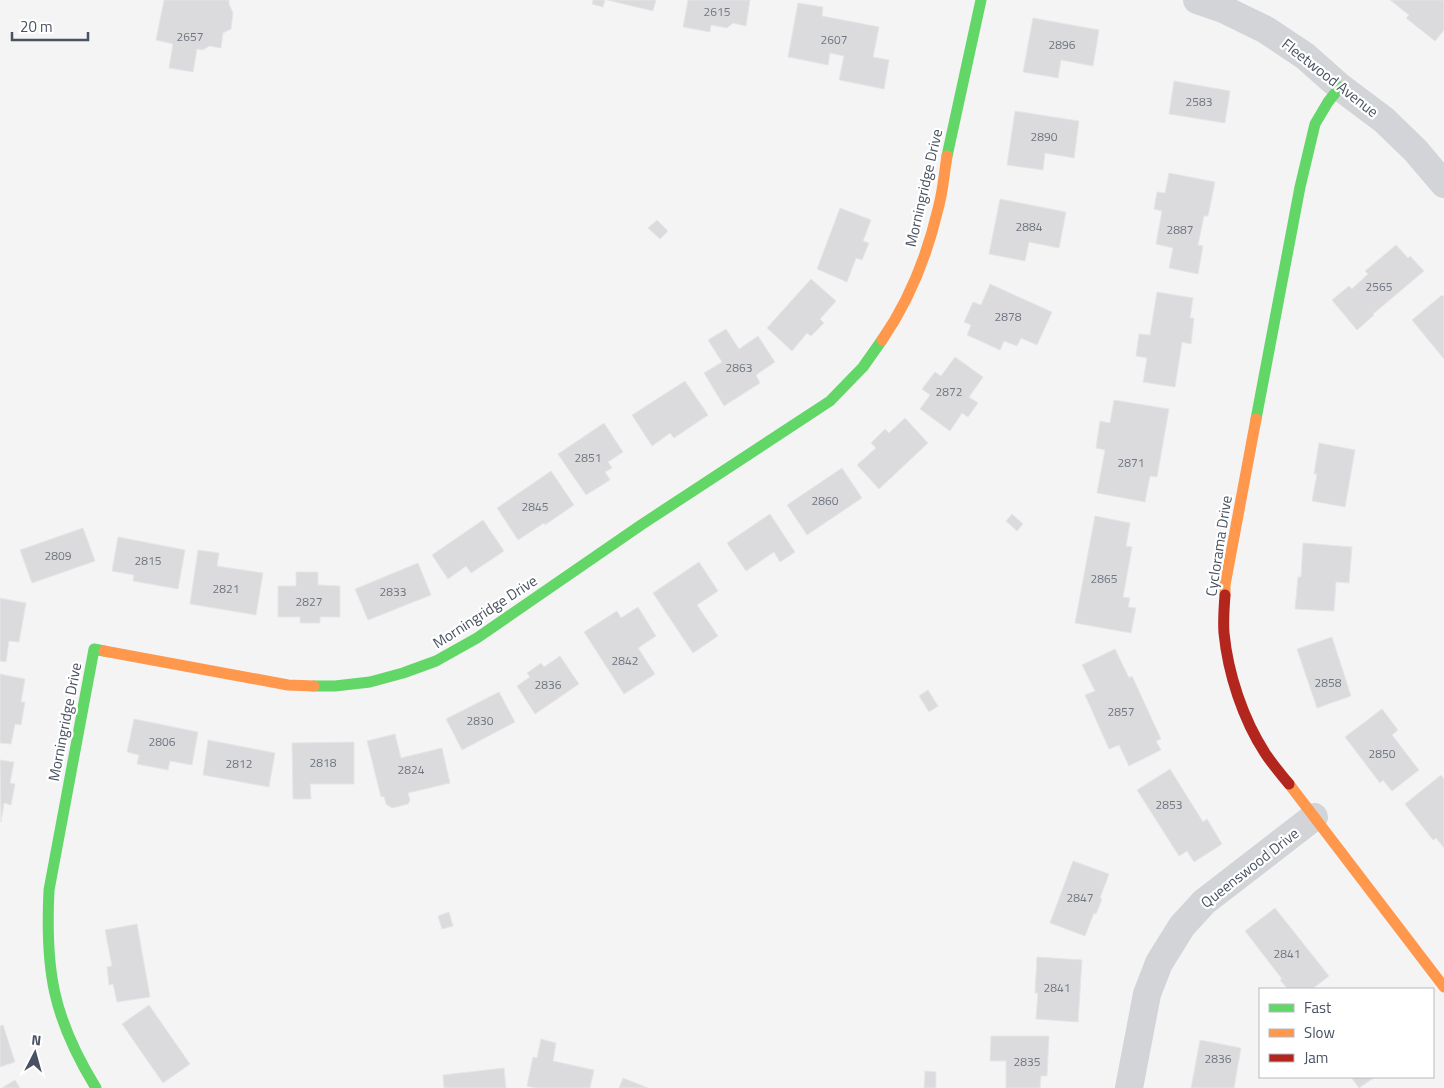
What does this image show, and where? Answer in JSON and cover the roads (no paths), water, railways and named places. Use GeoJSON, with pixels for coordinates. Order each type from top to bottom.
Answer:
{"type":"FeatureCollection","features":[{"type":"Feature","properties":{"kind":"street","name":"Morningridge Drive"},"geometry":{"type":"LineString","coordinates":[[96,1088],[82,1067],[66,1034],[55,999],[48,963],[46,926],[49,890],[94,649],[288,684],[335,686],[370,682],[404,673],[436,661],[477,638],[641,526],[830,401],[868,359],[890,328],[913,286],[930,242],[981,0]]}},
{"type":"Feature","properties":{"kind":"street","name":"Fleetwood Avenue"},"geometry":{"type":"LineString","coordinates":[[1197,0],[1223,9],[1266,30],[1305,56],[1340,87],[1384,120],[1415,150],[1444,184]]}},
{"type":"Feature","properties":{"kind":"street","name":"Cyclorama Drive"},"geometry":{"type":"LineString","coordinates":[[1340,87],[1328,102],[1315,124],[1300,187],[1225,585],[1224,632],[1232,678],[1248,722],[1265,753],[1444,987]]}},
{"type":"Feature","properties":{"kind":"street","name":"Queenswood Drive"},"geometry":{"type":"LineString","coordinates":[[1129,1088],[1148,994],[1159,963],[1182,926],[1204,902],[1314,817]]}}]}
